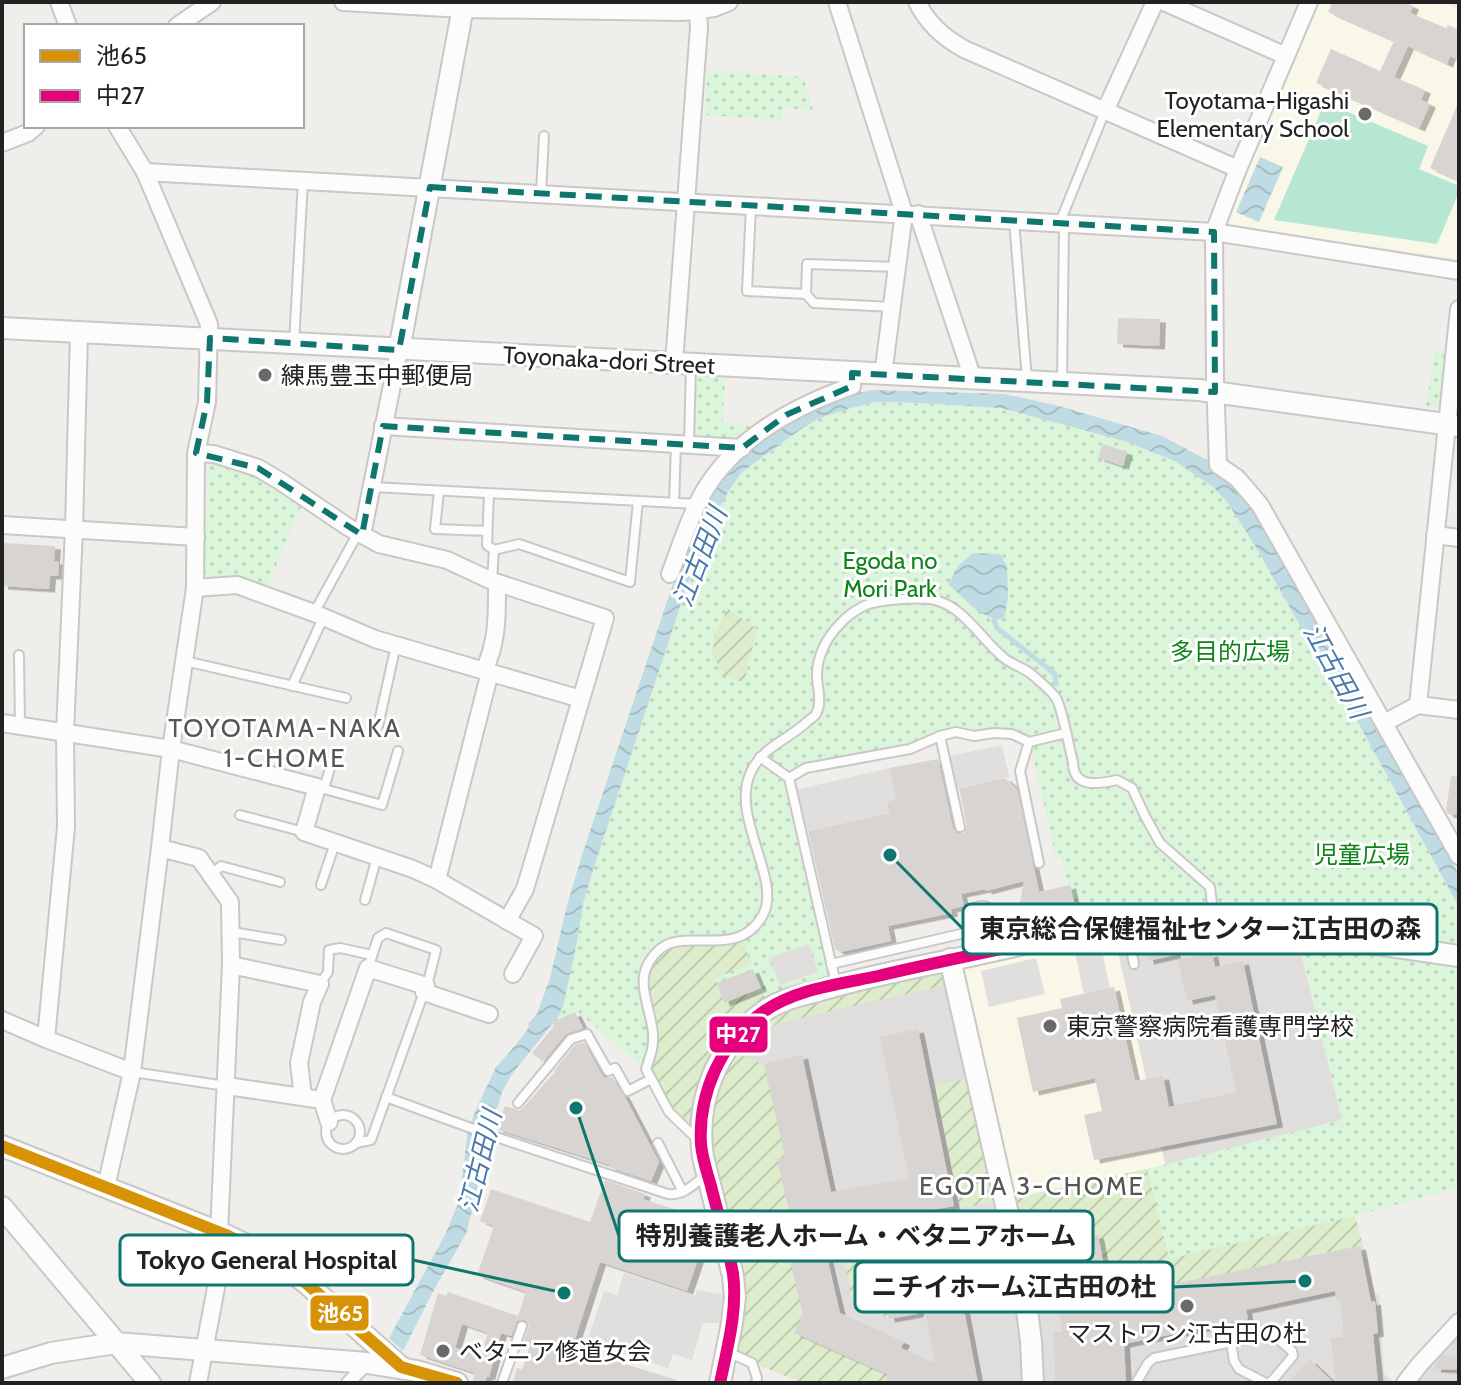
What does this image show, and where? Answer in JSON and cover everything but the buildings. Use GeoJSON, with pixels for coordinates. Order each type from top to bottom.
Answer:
{"type":"FeatureCollection","features":[{"type":"Feature","properties":{"kind":"street"},"geometry":{"type":"LineString","coordinates":[[59,2],[67,24]]}},
{"type":"Feature","properties":{"kind":"street"},"geometry":{"type":"LineString","coordinates":[[180,24],[212,2]]}},
{"type":"Feature","properties":{"kind":"street"},"geometry":{"type":"LineString","coordinates":[[343,2],[683,12],[698,6],[729,2]]}},
{"type":"Feature","properties":{"kind":"street"},"geometry":{"type":"LineString","coordinates":[[837,2],[973,379]]}},
{"type":"Feature","properties":{"kind":"street"},"geometry":{"type":"LineString","coordinates":[[917,2],[943,37],[964,49],[1238,169]]}},
{"type":"Feature","properties":{"kind":"street"},"geometry":{"type":"LineString","coordinates":[[1105,111],[1155,2]]}},
{"type":"Feature","properties":{"kind":"street"},"geometry":{"type":"LineString","coordinates":[[1164,2],[1286,56]]}},
{"type":"Feature","properties":{"kind":"street"},"geometry":{"type":"LineString","coordinates":[[1309,2],[1214,232],[1218,465],[1237,478],[1260,505],[1459,856]]}},
{"type":"Feature","properties":{"kind":"street"},"geometry":{"type":"LineString","coordinates":[[360,534],[399,350],[464,5]]}},
{"type":"Feature","properties":{"kind":"street"},"geometry":{"type":"LineString","coordinates":[[683,364],[686,202],[698,6]]}},
{"type":"Feature","properties":{"kind":"street"},"geometry":{"type":"LineString","coordinates":[[2,143],[34,128]]}},
{"type":"Feature","properties":{"kind":"street"},"geometry":{"type":"LineString","coordinates":[[106,1187],[132,1072],[171,749],[195,588],[196,453],[207,402],[210,338],[209,324],[145,172],[118,128]]}},
{"type":"Feature","properties":{"kind":"street"},"geometry":{"type":"LineString","coordinates":[[145,172],[1214,232],[1459,271]]}},
{"type":"Feature","properties":{"kind":"street"},"geometry":{"type":"LineString","coordinates":[[883,375],[897,267],[911,214]]}},
{"type":"Feature","properties":{"kind":"street"},"geometry":{"type":"LineString","coordinates":[[1418,705],[1435,535],[1453,425],[1459,309]]}},
{"type":"Feature","properties":{"kind":"street","name":"Toyonaka-dori Street"},"geometry":{"type":"LineString","coordinates":[[2,328],[1215,392],[1453,425]]}},
{"type":"Feature","properties":{"kind":"street"},"geometry":{"type":"LineString","coordinates":[[46,1039],[66,827],[65,732],[79,332]]}},
{"type":"Feature","properties":{"kind":"street"},"geometry":{"type":"LineString","coordinates":[[670,574],[697,504],[711,480],[756,435],[786,415],[852,386],[852,373]]}},
{"type":"Feature","properties":{"kind":"street"},"geometry":{"type":"LineString","coordinates":[[383,426],[742,448]]}},
{"type":"Feature","properties":{"kind":"street"},"geometry":{"type":"LineString","coordinates":[[196,453],[214,454],[258,468],[379,544],[447,560],[495,582],[605,618],[525,889],[507,921]]}},
{"type":"Feature","properties":{"kind":"street"},"geometry":{"type":"LineString","coordinates":[[2,525],[196,537]]}},
{"type":"Feature","properties":{"kind":"street"},"geometry":{"type":"LineString","coordinates":[[1435,535],[1459,538]]}},
{"type":"Feature","properties":{"kind":"street"},"geometry":{"type":"LineString","coordinates":[[437,880],[496,634],[495,582]]}},
{"type":"Feature","properties":{"kind":"street"},"geometry":{"type":"LineString","coordinates":[[195,588],[237,585],[375,639],[581,699]]}},
{"type":"Feature","properties":{"kind":"street"},"geometry":{"type":"LineString","coordinates":[[1384,723],[1418,705],[1459,710]]}},
{"type":"Feature","properties":{"kind":"street"},"geometry":{"type":"LineString","coordinates":[[2,723],[171,749],[320,788],[304,832],[437,880],[534,936],[513,974]]}},
{"type":"Feature","properties":{"kind":"street"},"geometry":{"type":"LineString","coordinates":[[160,848],[199,858],[230,902],[232,932],[223,1234],[198,1383]]}},
{"type":"Feature","properties":{"kind":"street"},"geometry":{"type":"LineString","coordinates":[[720,1383],[735,1297],[733,1276],[701,1143],[702,1112],[716,1066],[731,1042],[755,1018],[780,1002],[836,985],[1126,923],[1214,921],[1459,956]]}},
{"type":"Feature","properties":{"kind":"street"},"geometry":{"type":"LineString","coordinates":[[962,957],[1023,1280],[1033,1383]]}},
{"type":"Feature","properties":{"kind":"street"},"geometry":{"type":"LineString","coordinates":[[329,1122],[322,1100],[370,961],[425,989],[489,1014]]}},
{"type":"Feature","properties":{"kind":"street"},"geometry":{"type":"LineString","coordinates":[[231,965],[320,984],[312,1002],[299,1063],[303,1097]]}},
{"type":"Feature","properties":{"kind":"street"},"geometry":{"type":"LineString","coordinates":[[2,1020],[132,1072]]}},
{"type":"Feature","properties":{"kind":"street"},"geometry":{"type":"LineString","coordinates":[[227,1086],[322,1100]]}},
{"type":"Feature","properties":{"kind":"street"},"geometry":{"type":"LineString","coordinates":[[2,1146],[223,1234],[267,1255],[290,1270],[373,1356],[399,1371],[457,1383]]}},
{"type":"Feature","properties":{"kind":"street"},"geometry":{"type":"LineString","coordinates":[[2,1207],[9,1227],[150,1383]]}},
{"type":"Feature","properties":{"kind":"street"},"geometry":{"type":"LineString","coordinates":[[1405,1383],[1459,1322]]}},
{"type":"Feature","properties":{"kind":"street"},"geometry":{"type":"LineString","coordinates":[[2,1368],[51,1353],[116,1343],[373,1356]]}},
{"type":"Feature","properties":{"kind":"street"},"geometry":{"type":"LineString","coordinates":[[348,1383],[373,1356]]}},
{"type":"Feature","properties":{"kind":"lane"},"geometry":{"type":"LineString","coordinates":[[1062,383],[1062,223],[1105,111]]}},
{"type":"Feature","properties":{"kind":"lane"},"geometry":{"type":"LineString","coordinates":[[541,193],[544,136]]}},
{"type":"Feature","properties":{"kind":"lane"},"geometry":{"type":"LineString","coordinates":[[294,343],[303,180]]}},
{"type":"Feature","properties":{"kind":"lane"},"geometry":{"type":"LineString","coordinates":[[751,205],[747,291],[806,294]]}},
{"type":"Feature","properties":{"kind":"lane"},"geometry":{"type":"LineString","coordinates":[[1014,220],[1028,382]]}},
{"type":"Feature","properties":{"kind":"lane"},"geometry":{"type":"LineString","coordinates":[[892,307],[814,303],[806,294],[807,264],[897,267]]}},
{"type":"Feature","properties":{"kind":"lane"},"geometry":{"type":"LineString","coordinates":[[674,503],[683,444],[683,364]]}},
{"type":"Feature","properties":{"kind":"lane"},"geometry":{"type":"LineString","coordinates":[[372,487],[697,504]]}},
{"type":"Feature","properties":{"kind":"lane"},"geometry":{"type":"LineString","coordinates":[[439,491],[435,529],[487,531]]}},
{"type":"Feature","properties":{"kind":"lane"},"geometry":{"type":"LineString","coordinates":[[489,494],[487,545],[494,550],[519,544],[630,582],[638,501]]}},
{"type":"Feature","properties":{"kind":"lane"},"geometry":{"type":"LineString","coordinates":[[292,686],[318,616],[360,534]]}},
{"type":"Feature","properties":{"kind":"lane"},"geometry":{"type":"LineString","coordinates":[[494,550],[495,582]]}},
{"type":"Feature","properties":{"kind":"lane"},"geometry":{"type":"LineString","coordinates":[[701,1143],[669,1112],[646,1069],[653,1045],[653,1030],[643,993],[644,979],[659,950],[670,943],[717,941],[741,936],[757,923],[766,906],[767,894],[745,805],[745,789],[750,773],[760,757],[815,715],[820,699],[819,659],[824,646],[843,620],[866,605],[894,600],[933,599],[959,612],[1005,659],[1029,672],[1056,698],[1073,770],[1081,780],[1096,784],[1117,780],[1132,788],[1160,843],[1210,887],[1214,921]]}},
{"type":"Feature","properties":{"kind":"lane"},"geometry":{"type":"LineString","coordinates":[[378,726],[396,644]]}},
{"type":"Feature","properties":{"kind":"lane"},"geometry":{"type":"LineString","coordinates":[[19,655],[20,725]]}},
{"type":"Feature","properties":{"kind":"lane"},"geometry":{"type":"LineString","coordinates":[[185,661],[346,698]]}},
{"type":"Feature","properties":{"kind":"lane"},"geometry":{"type":"LineString","coordinates":[[789,778],[806,768],[910,749],[956,732],[974,736],[1012,734],[1029,742],[1066,733]]}},
{"type":"Feature","properties":{"kind":"lane"},"geometry":{"type":"LineString","coordinates":[[940,736],[960,827]]}},
{"type":"Feature","properties":{"kind":"lane"},"geometry":{"type":"LineString","coordinates":[[1029,742],[1020,771],[1039,863]]}},
{"type":"Feature","properties":{"kind":"lane"},"geometry":{"type":"LineString","coordinates":[[332,761],[320,788],[382,805],[398,751]]}},
{"type":"Feature","properties":{"kind":"lane"},"geometry":{"type":"LineString","coordinates":[[760,757],[789,778],[836,985]]}},
{"type":"Feature","properties":{"kind":"lane"},"geometry":{"type":"LineString","coordinates":[[240,815],[304,832]]}},
{"type":"Feature","properties":{"kind":"lane"},"geometry":{"type":"LineString","coordinates":[[321,885],[335,843]]}},
{"type":"Feature","properties":{"kind":"lane"},"geometry":{"type":"LineString","coordinates":[[365,900],[377,857]]}},
{"type":"Feature","properties":{"kind":"lane"},"geometry":{"type":"LineString","coordinates":[[211,875],[221,866],[280,882]]}},
{"type":"Feature","properties":{"kind":"lane"},"geometry":{"type":"LineString","coordinates":[[1126,923],[1134,964]]}},
{"type":"Feature","properties":{"kind":"lane"},"geometry":{"type":"LineString","coordinates":[[831,964],[982,929]]}},
{"type":"Feature","properties":{"kind":"lane"},"geometry":{"type":"LineString","coordinates":[[232,932],[281,940]]}},
{"type":"Feature","properties":{"kind":"lane"},"geometry":{"type":"LineString","coordinates":[[962,957],[970,932]]}},
{"type":"Feature","properties":{"kind":"lane"},"geometry":{"type":"LineString","coordinates":[[320,984],[328,972],[329,950],[340,948],[370,961],[378,938],[386,933],[436,950],[371,1140],[356,1143]]}},
{"type":"Feature","properties":{"kind":"lane"},"geometry":{"type":"LineString","coordinates":[[955,936],[962,957]]}},
{"type":"Feature","properties":{"kind":"lane"},"geometry":{"type":"LineString","coordinates":[[518,1103],[571,1039],[587,1034],[608,1071],[615,1068],[628,1091],[651,1079]]}},
{"type":"Feature","properties":{"kind":"lane"},"geometry":{"type":"LineString","coordinates":[[132,1072],[227,1086]]}},
{"type":"Feature","properties":{"kind":"lane"},"geometry":{"type":"LineString","coordinates":[[386,1097],[668,1194],[683,1192],[708,1173]]}},
{"type":"Feature","properties":{"kind":"lane"},"geometry":{"type":"LineString","coordinates":[[338,1115],[354,1118],[360,1127],[356,1143],[340,1149],[330,1143],[326,1133],[329,1122],[338,1115]]}},
{"type":"Feature","properties":{"kind":"lane"},"geometry":{"type":"LineString","coordinates":[[658,1143],[683,1192]]}},
{"type":"Feature","properties":{"kind":"lane"},"geometry":{"type":"LineString","coordinates":[[502,1383],[522,1326]]}},
{"type":"Feature","properties":{"kind":"lane"},"geometry":{"type":"LineString","coordinates":[[1136,1383],[1154,1358],[1231,1342],[1272,1334],[1292,1351],[1293,1356],[1267,1383],[1235,1366],[1231,1342]]}},
{"type":"Feature","properties":{"kind":"lane"},"geometry":{"type":"LineString","coordinates":[[726,1351],[752,1363],[756,1383]]}},
{"type":"Feature","properties":{"kind":"highlighted area"},"geometry":{"type":"Polygon","coordinates":[[[430,187],[1214,232],[1215,392],[852,373],[852,386],[786,415],[742,448],[383,426],[362,535],[258,468],[196,453],[207,402],[210,338],[399,350],[430,187]]]}},
{"type":"Feature","properties":{"kind":"shaded area","name":"Toyotama-Higashi Elementary School"},"geometry":{"type":"Polygon","coordinates":[[[1319,2],[1442,2],[1459,9],[1457,259],[1228,225],[1226,219],[1319,2]]]}},
{"type":"Feature","properties":{"kind":"shaded area"},"geometry":{"type":"Polygon","coordinates":[[[1002,745],[1009,777],[952,789],[945,757],[1002,745]]]}},
{"type":"Feature","properties":{"kind":"shaded area"},"geometry":{"type":"Polygon","coordinates":[[[889,768],[896,799],[887,802],[889,813],[806,831],[796,790],[889,768]]]}},
{"type":"Feature","properties":{"kind":"shaded area"},"geometry":{"type":"Polygon","coordinates":[[[1112,925],[1296,932],[1342,1120],[1165,1165],[1112,925]]]}},
{"type":"Feature","properties":{"kind":"shaded area","name":"東京警察病院看護専門学校"},"geometry":{"type":"Polygon","coordinates":[[[1112,925],[1165,1165],[1005,1200],[950,959],[1112,925]]]}},
{"type":"Feature","properties":{"kind":"shaded area"},"geometry":{"type":"Polygon","coordinates":[[[809,944],[818,972],[780,985],[769,958],[809,944]]]}},
{"type":"Feature","properties":{"kind":"shaded area"},"geometry":{"type":"Polygon","coordinates":[[[1101,947],[1110,988],[1084,994],[1075,952],[1101,947]]]}},
{"type":"Feature","properties":{"kind":"shaded area"},"geometry":{"type":"Polygon","coordinates":[[[1175,955],[1187,1001],[1215,995],[1236,1092],[1170,1106],[1163,1076],[1154,1078],[1129,965],[1175,955]]]}},
{"type":"Feature","properties":{"kind":"shaded area"},"geometry":{"type":"Polygon","coordinates":[[[1036,958],[1045,994],[989,1007],[981,971],[1036,958]]]}},
{"type":"Feature","properties":{"kind":"shaded area"},"geometry":{"type":"Polygon","coordinates":[[[950,959],[1005,1200],[1147,1169],[1169,1258],[1355,1216],[1375,1293],[1379,1296],[1384,1374],[1395,1383],[851,1383],[730,1331],[732,1323],[703,1157],[746,1026],[950,959]]]}},
{"type":"Feature","properties":{"kind":"shaded area"},"geometry":{"type":"Polygon","coordinates":[[[851,1038],[857,1071],[872,1069],[893,1174],[850,1182],[822,1043],[851,1038]]]}},
{"type":"Feature","properties":{"kind":"shaded area"},"geometry":{"type":"Polygon","coordinates":[[[624,1273],[695,1296],[697,1290],[735,1297],[732,1323],[703,1323],[692,1360],[673,1354],[668,1368],[587,1342],[604,1291],[617,1295],[624,1273]]]}},
{"type":"Feature","properties":{"kind":"shaded area"},"geometry":{"type":"Polygon","coordinates":[[[1459,1322],[1459,1383],[1405,1383],[1459,1322]]]}},
{"type":"Feature","properties":{"kind":"green space"},"geometry":{"type":"Polygon","coordinates":[[[707,70],[803,77],[813,110],[783,108],[782,120],[705,115],[707,70]]]}},
{"type":"Feature","properties":{"kind":"green space"},"geometry":{"type":"Polygon","coordinates":[[[1325,102],[1428,146],[1419,169],[1459,186],[1437,244],[1274,220],[1325,102]]]}},
{"type":"Feature","properties":{"kind":"green space"},"geometry":{"type":"Polygon","coordinates":[[[1435,350],[1446,351],[1439,408],[1426,406],[1435,350]]]}},
{"type":"Feature","properties":{"kind":"green space"},"geometry":{"type":"Polygon","coordinates":[[[696,377],[725,378],[723,423],[753,426],[739,439],[695,436],[696,377]]]}},
{"type":"Feature","properties":{"kind":"green space","name":"Egoda no Mori Park"},"geometry":{"type":"Polygon","coordinates":[[[876,402],[992,406],[1124,441],[1166,456],[1195,473],[1227,502],[1360,726],[1459,907],[1459,1187],[1355,1216],[1169,1259],[1147,1169],[1342,1120],[1297,932],[1256,926],[1081,932],[1061,857],[1056,858],[1030,742],[1012,734],[956,732],[910,749],[905,757],[883,755],[806,768],[789,778],[836,985],[646,1069],[578,1012],[552,1023],[563,1006],[592,873],[709,526],[742,472],[820,418],[876,402]]]}},
{"type":"Feature","properties":{"kind":"green space"},"geometry":{"type":"Polygon","coordinates":[[[208,462],[228,464],[260,477],[301,507],[266,589],[242,578],[207,578],[204,574],[208,462]]]}},
{"type":"Feature","properties":{"kind":"green space"},"geometry":{"type":"Polygon","coordinates":[[[728,609],[757,629],[744,683],[724,675],[712,654],[716,632],[728,609]]]}},
{"type":"Feature","properties":{"kind":"green space"},"geometry":{"type":"Polygon","coordinates":[[[741,936],[751,964],[715,978],[724,1002],[761,988],[768,1008],[950,959],[955,983],[778,1023],[756,1037],[742,1056],[764,1064],[785,1157],[777,1159],[796,1241],[787,1244],[803,1314],[794,1333],[888,1375],[893,1383],[802,1383],[726,1351],[732,1323],[701,1143],[669,1112],[646,1069],[653,1030],[646,1007],[648,967],[670,943],[741,936]]]}},
{"type":"Feature","properties":{"kind":"green space"},"geometry":{"type":"Polygon","coordinates":[[[977,1077],[1005,1200],[960,1208],[935,1085],[977,1077]]]}},
{"type":"Feature","properties":{"kind":"green space"},"geometry":{"type":"Polygon","coordinates":[[[1147,1169],[1169,1259],[1355,1216],[1363,1245],[1110,1297],[1097,1236],[1047,1245],[1049,1262],[1021,1269],[1005,1200],[1147,1169]]]}},
{"type":"Feature","properties":{"kind":"green space"},"geometry":{"type":"Polygon","coordinates":[[[894,1242],[899,1265],[879,1270],[889,1319],[852,1300],[843,1252],[894,1242]]]}},
{"type":"Feature","properties":{"kind":"water"},"geometry":{"type":"Polygon","coordinates":[[[1260,157],[1283,167],[1259,222],[1236,212],[1260,157]]]}},
{"type":"Feature","properties":{"kind":"water","name":"江古田川"},"geometry":{"type":"Polygon","coordinates":[[[874,390],[1004,394],[1055,405],[1162,436],[1219,466],[1260,515],[1459,875],[1459,907],[1360,726],[1257,549],[1227,502],[1213,487],[1175,461],[1124,441],[1001,408],[876,402],[820,418],[742,472],[709,526],[592,873],[563,1006],[558,1017],[512,1074],[497,1109],[494,1109],[484,1141],[477,1192],[466,1234],[403,1351],[389,1338],[446,1233],[459,1201],[468,1129],[479,1103],[496,1067],[537,1014],[550,978],[583,852],[684,551],[713,486],[732,463],[797,415],[846,395],[874,390]]]}},
{"type":"Feature","properties":{"kind":"water"},"geometry":{"type":"Polygon","coordinates":[[[974,553],[1000,554],[1007,566],[1008,597],[1004,620],[981,612],[948,584],[959,565],[974,553]]]}},
{"type":"Feature","properties":{"kind":"waterway"},"geometry":{"type":"LineString","coordinates":[[994,620],[997,628],[1055,674],[1056,684]]}},
{"type":"Feature","properties":{"kind":"transit line","name":"中27"},"geometry":{"type":"LineString","coordinates":[[720,1383],[731,1329],[733,1274],[702,1154],[701,1125],[715,1070],[735,1038],[763,1012],[803,993],[1081,932]]}},
{"type":"Feature","properties":{"kind":"transit line","name":"池65"},"geometry":{"type":"LineString","coordinates":[[2,1146],[226,1235],[267,1255],[306,1283],[401,1367],[457,1383]]}},
{"type":"Feature","properties":{"kind":"place","name":"Toyotama-Higashi Elementary School"},"geometry":{"type":"Point","coordinates":[1365,114]}},
{"type":"Feature","properties":{"kind":"place","name":"練馬豊玉中郵便局"},"geometry":{"type":"Point","coordinates":[265,375]}},
{"type":"Feature","properties":{"kind":"place","name":"東京総合保健福祉センター江古田の森"},"geometry":{"type":"Point","coordinates":[890,855]}},
{"type":"Feature","properties":{"kind":"place","name":"東京警察病院看護専門学校"},"geometry":{"type":"Point","coordinates":[1050,1026]}},
{"type":"Feature","properties":{"kind":"place","name":"特別養護老人ホーム・ベタニアホーム"},"geometry":{"type":"Point","coordinates":[576,1108]}},
{"type":"Feature","properties":{"kind":"place","name":"ニチイホーム江古田の杜"},"geometry":{"type":"Point","coordinates":[1305,1281]}},
{"type":"Feature","properties":{"kind":"place","name":"Tokyo General Hospital"},"geometry":{"type":"Point","coordinates":[564,1293]}},
{"type":"Feature","properties":{"kind":"place","name":"マストワン江古田の杜"},"geometry":{"type":"Point","coordinates":[1187,1306]}},
{"type":"Feature","properties":{"kind":"place","name":"ベタニア修道女会"},"geometry":{"type":"Point","coordinates":[443,1351]}},
{"type":"Feature","properties":{"kind":"district","name":"TOYOTAMA-NAKA 1-CHOME"},"geometry":{"type":"Point","coordinates":[285,743]}},
{"type":"Feature","properties":{"kind":"district","name":"EGOTA 3-CHOME"},"geometry":{"type":"Point","coordinates":[1032,1186]}},
{"type":"Feature","properties":{"kind":"park label","name":"多目的広場"},"geometry":{"type":"Point","coordinates":[1230,651]}},
{"type":"Feature","properties":{"kind":"park label","name":"児童広場"},"geometry":{"type":"Point","coordinates":[1362,854]}}]}
